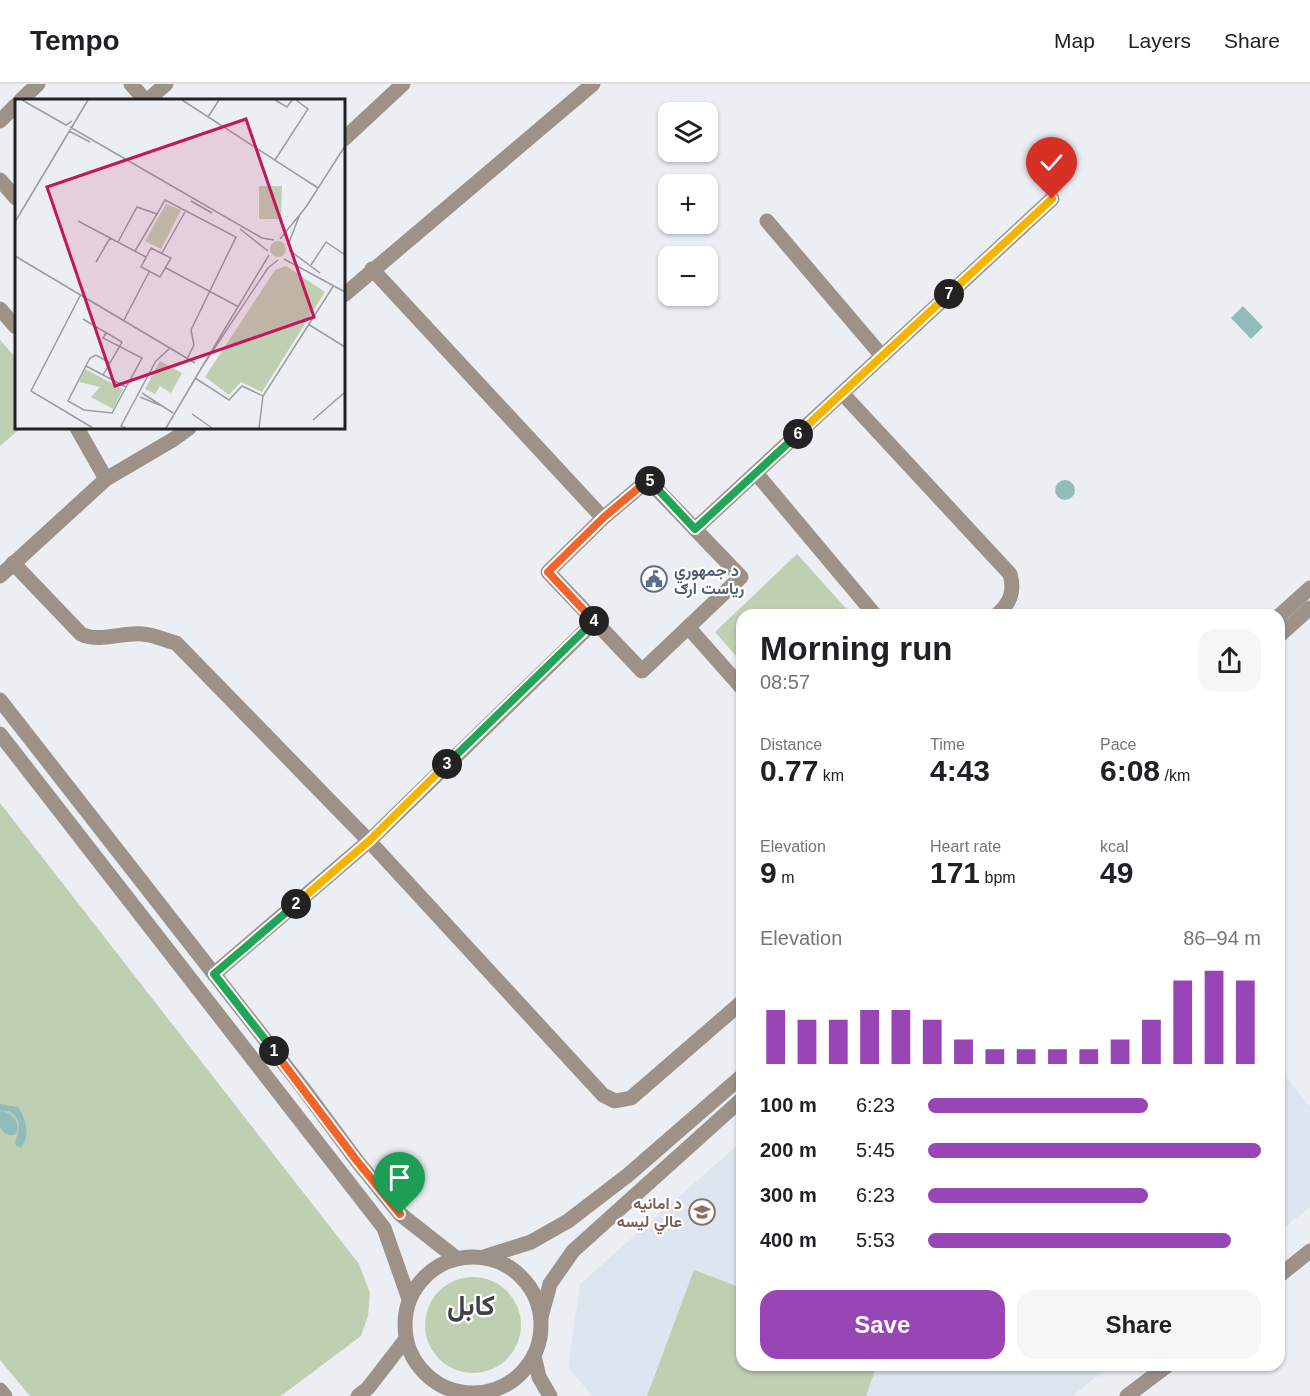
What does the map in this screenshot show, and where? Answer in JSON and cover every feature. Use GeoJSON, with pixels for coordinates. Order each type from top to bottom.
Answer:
{"type":"FeatureCollection","features":[{"type":"Feature","properties":{"kind":"street"},"geometry":{"type":"LineString","coordinates":[[22,99],[38,84]]}},
{"type":"Feature","properties":{"kind":"street"},"geometry":{"type":"LineString","coordinates":[[131,84],[146,99]]}},
{"type":"Feature","properties":{"kind":"street"},"geometry":{"type":"LineString","coordinates":[[148,99],[166,84]]}},
{"type":"Feature","properties":{"kind":"street"},"geometry":{"type":"LineString","coordinates":[[345,138],[403,84]]}},
{"type":"Feature","properties":{"kind":"street"},"geometry":{"type":"LineString","coordinates":[[345,294],[593,84]]}},
{"type":"Feature","properties":{"kind":"street"},"geometry":{"type":"LineString","coordinates":[[0,121],[15,106]]}},
{"type":"Feature","properties":{"kind":"street"},"geometry":{"type":"LineString","coordinates":[[0,180],[15,197]]}},
{"type":"Feature","properties":{"kind":"street"},"geometry":{"type":"LineString","coordinates":[[695,529],[1052,199]]}},
{"type":"Feature","properties":{"kind":"street"},"geometry":{"type":"LineString","coordinates":[[767,221],[882,356]]}},
{"type":"Feature","properties":{"kind":"street"},"geometry":{"type":"LineString","coordinates":[[372,269],[603,518]]}},
{"type":"Feature","properties":{"kind":"street"},"geometry":{"type":"LineString","coordinates":[[0,309],[15,326]]}},
{"type":"Feature","properties":{"kind":"street"},"geometry":{"type":"LineString","coordinates":[[842,393],[1010,574],[1013,586],[1012,596],[1002,609]]}},
{"type":"Feature","properties":{"kind":"street"},"geometry":{"type":"LineString","coordinates":[[78,429],[106,478]]}},
{"type":"Feature","properties":{"kind":"street"},"geometry":{"type":"LineString","coordinates":[[0,576],[106,478],[174,440],[188,429]]}},
{"type":"Feature","properties":{"kind":"street"},"geometry":{"type":"LineString","coordinates":[[756,473],[869,609]]}},
{"type":"Feature","properties":{"kind":"street"},"geometry":{"type":"LineString","coordinates":[[648,480],[695,529],[741,578],[642,671],[548,572],[603,518],[648,480]]}},
{"type":"Feature","properties":{"kind":"street"},"geometry":{"type":"LineString","coordinates":[[13,563],[81,634],[92,639],[118,634],[144,634],[176,642],[369,841],[603,1095],[615,1101],[631,1098],[736,1007]]}},
{"type":"Feature","properties":{"kind":"street"},"geometry":{"type":"LineString","coordinates":[[1285,610],[1310,588]]}},
{"type":"Feature","properties":{"kind":"street"},"geometry":{"type":"LineString","coordinates":[[1285,630],[1310,608]]}},
{"type":"Feature","properties":{"kind":"street"},"geometry":{"type":"LineString","coordinates":[[214,974],[369,841],[595,621]]}},
{"type":"Feature","properties":{"kind":"street"},"geometry":{"type":"LineString","coordinates":[[688,627],[736,681]]}},
{"type":"Feature","properties":{"kind":"street"},"geometry":{"type":"LineString","coordinates":[[0,700],[400,1214],[456,1258]]}},
{"type":"Feature","properties":{"kind":"street"},"geometry":{"type":"LineString","coordinates":[[0,735],[384,1228],[410,1299],[406,1339],[414,1360],[428,1377],[448,1389],[484,1395],[512,1381],[534,1356],[549,1284],[573,1251],[736,1104]]}},
{"type":"Feature","properties":{"kind":"street"},"geometry":{"type":"LineString","coordinates":[[410,1299],[428,1273],[456,1258],[484,1257],[531,1242],[568,1221],[628,1175],[736,1081]]}},
{"type":"Feature","properties":{"kind":"street"},"geometry":{"type":"LineString","coordinates":[[1285,1271],[1310,1251]]}},
{"type":"Feature","properties":{"kind":"street"},"geometry":{"type":"LineString","coordinates":[[484,1257],[511,1268],[532,1289],[541,1317]]}},
{"type":"Feature","properties":{"kind":"street"},"geometry":{"type":"LineString","coordinates":[[363,1392],[406,1339]]}},
{"type":"Feature","properties":{"kind":"street"},"geometry":{"type":"LineString","coordinates":[[534,1356],[539,1377],[550,1396]]}},
{"type":"Feature","properties":{"kind":"street"},"geometry":{"type":"LineString","coordinates":[[1127,1396],[1160,1371]]}},
{"type":"Feature","properties":{"kind":"street"},"geometry":{"type":"LineString","coordinates":[[432,1396],[448,1389]]}},
{"type":"Feature","properties":{"kind":"street"},"geometry":{"type":"LineString","coordinates":[[0,1390],[5,1396]]}},
{"type":"Feature","properties":{"kind":"shaded area"},"geometry":{"type":"Polygon","coordinates":[[[1285,1075],[1310,1107],[1310,1207],[1285,1227],[1285,1075]]]}},
{"type":"Feature","properties":{"kind":"shaded area","name":"د امانیه عالي لیسه"},"geometry":{"type":"Polygon","coordinates":[[[736,1146],[736,1371],[1103,1371],[1072,1396],[592,1396],[568,1367],[580,1284],[736,1146]]]}},
{"type":"Feature","properties":{"kind":"green space"},"geometry":{"type":"Polygon","coordinates":[[[0,340],[15,357],[15,429],[20,429],[0,446],[0,340]]]}},
{"type":"Feature","properties":{"kind":"green space"},"geometry":{"type":"Polygon","coordinates":[[[797,554],[847,609],[739,609],[797,554]]]}},
{"type":"Feature","properties":{"kind":"green space"},"geometry":{"type":"Polygon","coordinates":[[[736,612],[736,656],[715,632],[736,612]]]}},
{"type":"Feature","properties":{"kind":"green space"},"geometry":{"type":"Polygon","coordinates":[[[0,803],[359,1264],[370,1293],[368,1316],[361,1336],[281,1396],[30,1396],[0,1360],[0,803]]]}},
{"type":"Feature","properties":{"kind":"green space"},"geometry":{"type":"Polygon","coordinates":[[[694,1270],[736,1286],[736,1371],[875,1371],[866,1396],[647,1396],[694,1270]]]}},
{"type":"Feature","properties":{"kind":"green space"},"geometry":{"type":"Polygon","coordinates":[[[473,1277],[491,1281],[507,1291],[517,1307],[521,1325],[517,1343],[507,1359],[491,1369],[473,1373],[455,1369],[439,1359],[429,1343],[425,1325],[429,1307],[439,1291],[455,1281],[473,1277]]]}},
{"type":"Feature","properties":{"kind":"water"},"geometry":{"type":"Polygon","coordinates":[[[1243,306],[1263,327],[1251,339],[1231,318],[1243,306]]]}},
{"type":"Feature","properties":{"kind":"water"},"geometry":{"type":"Polygon","coordinates":[[[1065,480],[1072,483],[1075,490],[1072,497],[1065,500],[1058,497],[1055,490],[1058,483],[1065,480]]]}},
{"type":"Feature","properties":{"kind":"water"},"geometry":{"type":"Polygon","coordinates":[[[0,1104],[18,1107],[23,1117],[27,1132],[21,1148],[15,1142],[19,1128],[18,1121],[9,1111],[0,1111],[0,1104]]]}},
{"type":"Feature","properties":{"kind":"water"},"geometry":{"type":"Polygon","coordinates":[[[0,1112],[10,1114],[17,1123],[16,1134],[7,1134],[0,1127],[0,1112]]]}},
{"type":"Feature","properties":{"kind":"place","name":"د جمهوري ریاست ارګ"},"geometry":{"type":"Point","coordinates":[654,579]}},
{"type":"Feature","properties":{"kind":"place","name":"د امانیه عالي لیسه"},"geometry":{"type":"Point","coordinates":[702,1212]}},
{"type":"Feature","properties":{"kind":"district","name":"کابل"},"geometry":{"type":"Point","coordinates":[471,1305]}},
{"type":"Feature","properties":{"kind":"route"},"geometry":{"type":"LineString","coordinates":[[400,1214],[214,974],[369,841],[595,621],[548,572],[603,518],[648,480],[695,529],[1052,199]]}}]}
